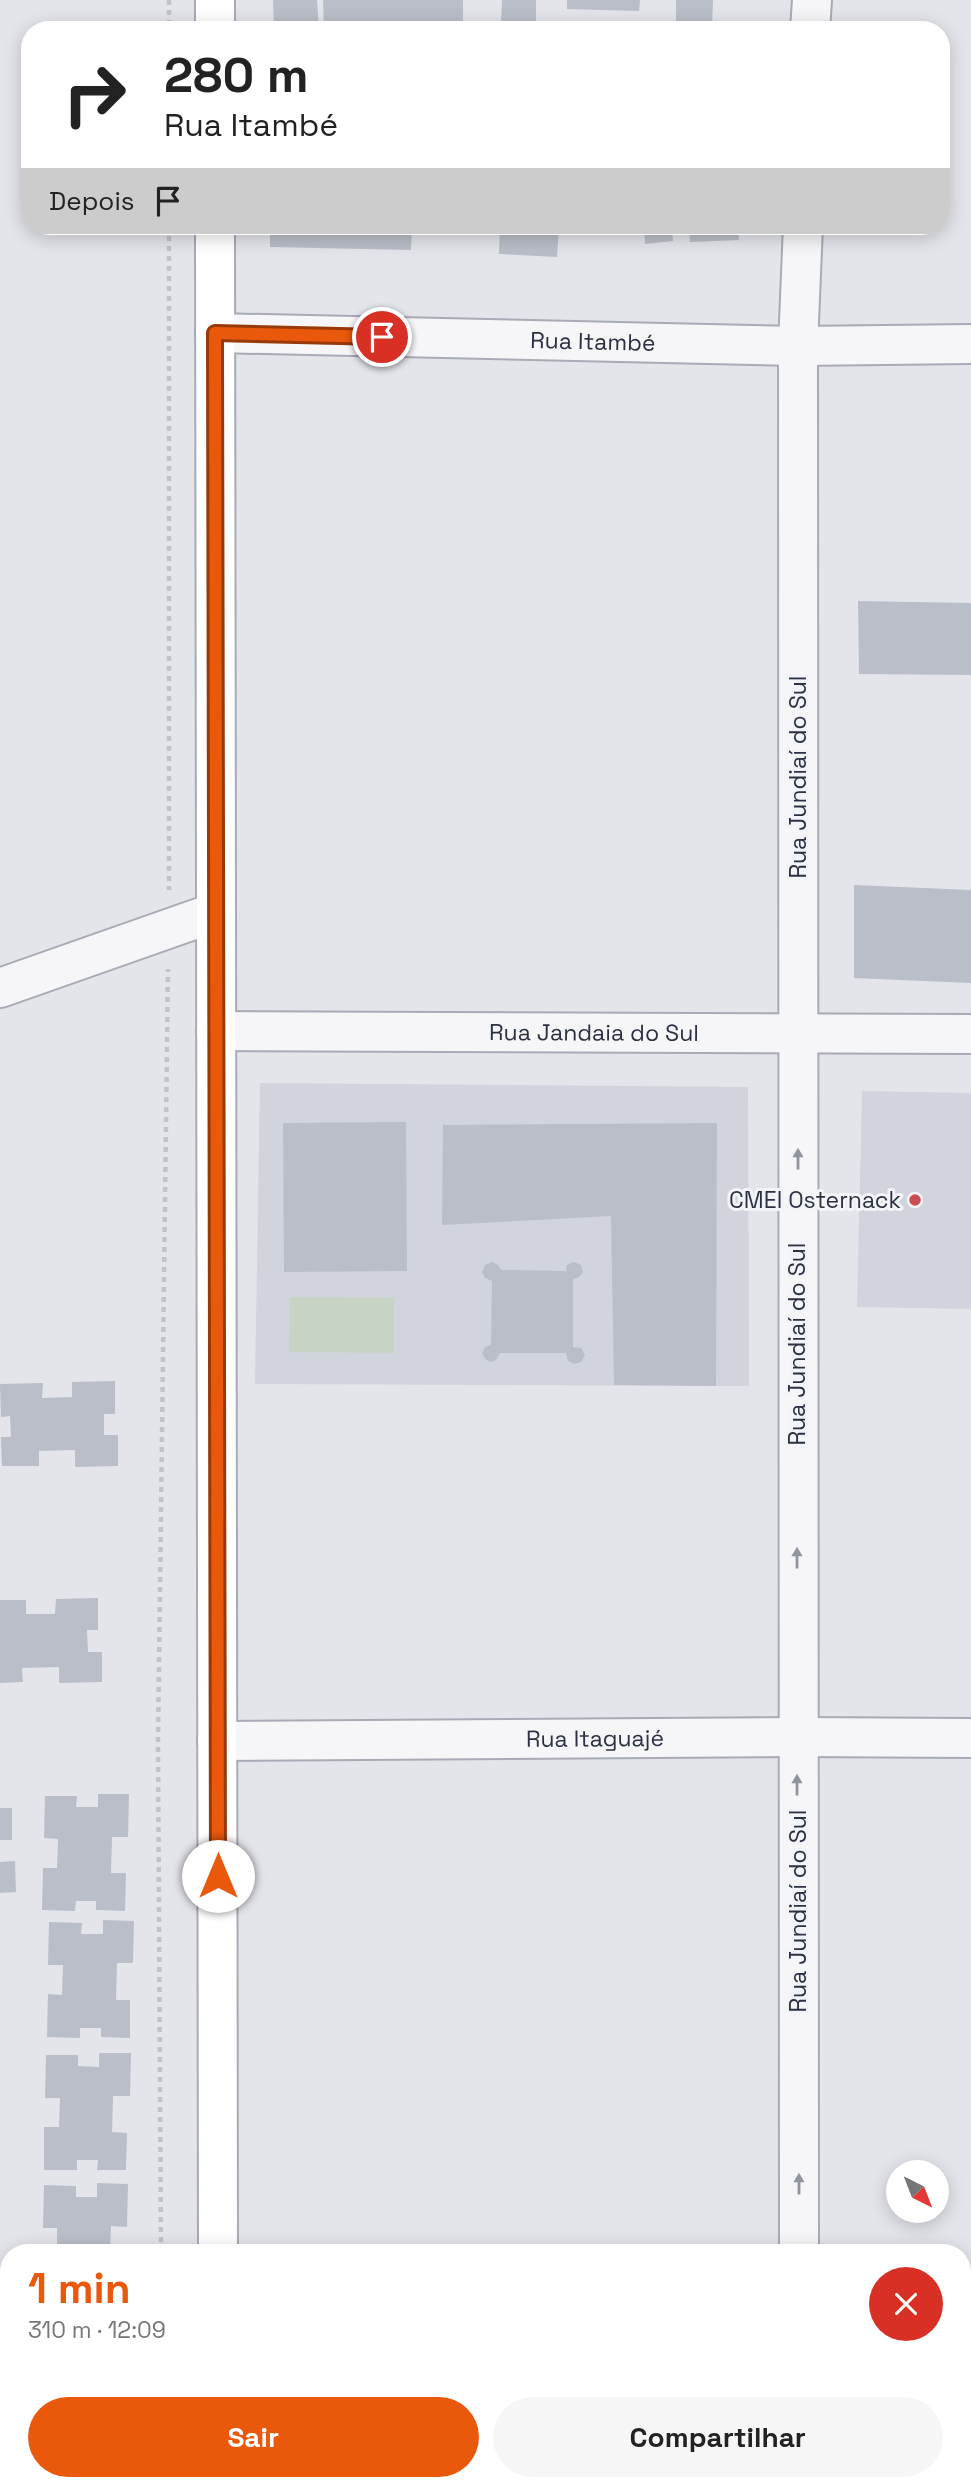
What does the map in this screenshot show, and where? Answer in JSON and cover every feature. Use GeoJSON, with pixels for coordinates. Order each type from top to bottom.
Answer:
{"type":"FeatureCollection","features":[{"type":"Feature","properties":{"kind":"main road"},"geometry":{"type":"LineString","coordinates":[[215,0],[215,21]]}},
{"type":"Feature","properties":{"kind":"main road"},"geometry":{"type":"LineString","coordinates":[[215,235],[218,2244]]}},
{"type":"Feature","properties":{"kind":"street"},"geometry":{"type":"LineString","coordinates":[[811,21],[812,0]]}},
{"type":"Feature","properties":{"kind":"street","name":"Rua Jundiaí do Sul"},"geometry":{"type":"LineString","coordinates":[[799,2244],[798,346],[803,235]]}},
{"type":"Feature","properties":{"kind":"street","name":"Rua Itambé"},"geometry":{"type":"LineString","coordinates":[[215,333],[798,346],[971,344]]}},
{"type":"Feature","properties":{"kind":"street"},"geometry":{"type":"LineString","coordinates":[[0,988],[216,912]]}},
{"type":"Feature","properties":{"kind":"street","name":"Rua Jandaia do Sul"},"geometry":{"type":"LineString","coordinates":[[216,1031],[971,1034]]}},
{"type":"Feature","properties":{"kind":"street","name":"Rua Itaguajé"},"geometry":{"type":"LineString","coordinates":[[217,1741],[971,1738]]}},
{"type":"Feature","properties":{"kind":"path"},"geometry":{"type":"LineString","coordinates":[[169,0],[169,21]]}},
{"type":"Feature","properties":{"kind":"path"},"geometry":{"type":"LineString","coordinates":[[169,235],[169,903]]}},
{"type":"Feature","properties":{"kind":"path"},"geometry":{"type":"LineString","coordinates":[[161,2244],[158,1744],[168,979]]}},
{"type":"Feature","properties":{"kind":"shaded area"},"geometry":{"type":"Polygon","coordinates":[[[260,1083],[748,1087],[749,1386],[255,1384],[260,1083]]]}},
{"type":"Feature","properties":{"kind":"shaded area","name":"CMEI Osternack"},"geometry":{"type":"Polygon","coordinates":[[[862,1091],[971,1093],[971,1309],[857,1307],[862,1091]]]}},
{"type":"Feature","properties":{"kind":"green space"},"geometry":{"type":"Polygon","coordinates":[[[290,1297],[394,1298],[394,1353],[289,1352],[290,1297]]]}},
{"type":"Feature","properties":{"kind":"building"},"geometry":{"type":"Polygon","coordinates":[[[273,0],[317,0],[318,21],[274,21],[273,0]]]}},
{"type":"Feature","properties":{"kind":"building"},"geometry":{"type":"Polygon","coordinates":[[[323,0],[463,0],[463,21],[324,21],[323,0]]]}},
{"type":"Feature","properties":{"kind":"building"},"geometry":{"type":"Polygon","coordinates":[[[502,0],[536,0],[536,21],[501,21],[502,0]]]}},
{"type":"Feature","properties":{"kind":"building"},"geometry":{"type":"Polygon","coordinates":[[[567,0],[640,0],[639,11],[567,9],[567,0]]]}},
{"type":"Feature","properties":{"kind":"building"},"geometry":{"type":"Polygon","coordinates":[[[676,0],[713,0],[712,21],[676,21],[676,0]]]}},
{"type":"Feature","properties":{"kind":"building"},"geometry":{"type":"Polygon","coordinates":[[[270,235],[412,235],[411,250],[270,247],[270,235]]]}},
{"type":"Feature","properties":{"kind":"building"},"geometry":{"type":"Polygon","coordinates":[[[500,235],[558,235],[557,257],[499,254],[500,235]]]}},
{"type":"Feature","properties":{"kind":"building"},"geometry":{"type":"Polygon","coordinates":[[[644,235],[672,235],[673,241],[645,244],[644,235]]]}},
{"type":"Feature","properties":{"kind":"building"},"geometry":{"type":"Polygon","coordinates":[[[690,235],[739,235],[739,240],[690,242],[690,235]]]}},
{"type":"Feature","properties":{"kind":"building"},"geometry":{"type":"Polygon","coordinates":[[[858,601],[971,603],[971,675],[859,674],[858,601]]]}},
{"type":"Feature","properties":{"kind":"building"},"geometry":{"type":"Polygon","coordinates":[[[854,885],[971,890],[971,983],[854,978],[854,885]]]}},
{"type":"Feature","properties":{"kind":"building"},"geometry":{"type":"Polygon","coordinates":[[[406,1122],[407,1271],[284,1272],[283,1123],[406,1122]]]}},
{"type":"Feature","properties":{"kind":"building"},"geometry":{"type":"Polygon","coordinates":[[[717,1123],[716,1386],[614,1385],[611,1216],[442,1225],[443,1125],[717,1123]]]}},
{"type":"Feature","properties":{"kind":"building"},"geometry":{"type":"Polygon","coordinates":[[[492,1262],[501,1270],[566,1271],[567,1265],[574,1262],[581,1265],[583,1272],[573,1279],[573,1347],[581,1348],[585,1355],[581,1362],[574,1364],[568,1361],[566,1353],[500,1353],[496,1360],[491,1362],[485,1359],[482,1353],[485,1347],[491,1345],[492,1281],[485,1278],[482,1272],[485,1265],[492,1262]]]}},
{"type":"Feature","properties":{"kind":"building"},"geometry":{"type":"Polygon","coordinates":[[[115,1381],[115,1414],[104,1414],[104,1435],[118,1435],[118,1466],[75,1467],[75,1450],[39,1451],[39,1466],[2,1466],[1,1437],[11,1437],[10,1416],[1,1417],[0,1384],[43,1383],[42,1398],[72,1397],[72,1382],[115,1381]]]}},
{"type":"Feature","properties":{"kind":"building"},"geometry":{"type":"Polygon","coordinates":[[[98,1598],[98,1630],[87,1630],[88,1652],[102,1652],[102,1682],[59,1683],[59,1667],[22,1668],[23,1682],[0,1683],[0,1600],[26,1600],[26,1614],[55,1614],[56,1599],[98,1598]]]}},
{"type":"Feature","properties":{"kind":"building"},"geometry":{"type":"Polygon","coordinates":[[[98,1794],[129,1794],[128,1837],[112,1837],[111,1873],[126,1873],[125,1911],[96,1910],[96,1901],[76,1901],[75,1911],[42,1910],[43,1868],[57,1868],[58,1839],[44,1838],[45,1796],[77,1796],[76,1807],[98,1807],[98,1794]]]}},
{"type":"Feature","properties":{"kind":"building"},"geometry":{"type":"Polygon","coordinates":[[[0,1808],[12,1808],[12,1840],[0,1840],[0,1808]]]}},
{"type":"Feature","properties":{"kind":"building"},"geometry":{"type":"Polygon","coordinates":[[[15,1861],[16,1892],[0,1893],[0,1862],[15,1861]]]}},
{"type":"Feature","properties":{"kind":"building"},"geometry":{"type":"Polygon","coordinates":[[[103,1920],[134,1921],[133,1963],[117,1963],[116,2000],[130,2000],[130,2038],[101,2037],[101,2028],[80,2028],[80,2038],[47,2037],[48,1994],[62,1995],[63,1965],[48,1965],[49,1922],[82,1923],[81,1934],[103,1934],[103,1920]]]}},
{"type":"Feature","properties":{"kind":"building"},"geometry":{"type":"Polygon","coordinates":[[[99,2053],[131,2053],[130,2096],[113,2096],[112,2132],[127,2133],[126,2170],[97,2170],[98,2160],[77,2160],[77,2170],[44,2170],[44,2127],[59,2127],[60,2098],[45,2098],[46,2055],[78,2055],[78,2066],[99,2067],[99,2053]]]}},
{"type":"Feature","properties":{"kind":"building"},"geometry":{"type":"Polygon","coordinates":[[[97,2183],[128,2184],[127,2227],[111,2226],[110,2244],[57,2244],[57,2228],[43,2228],[44,2185],[76,2186],[76,2197],[97,2197],[97,2183]]]}},
{"type":"Feature","properties":{"kind":"place","name":"CMEI Osternack"},"geometry":{"type":"Point","coordinates":[915,1200]}},
{"type":"Feature","properties":{"kind":"route"},"geometry":{"type":"LineString","coordinates":[[218,1876],[215,333],[382,337]]}}]}
